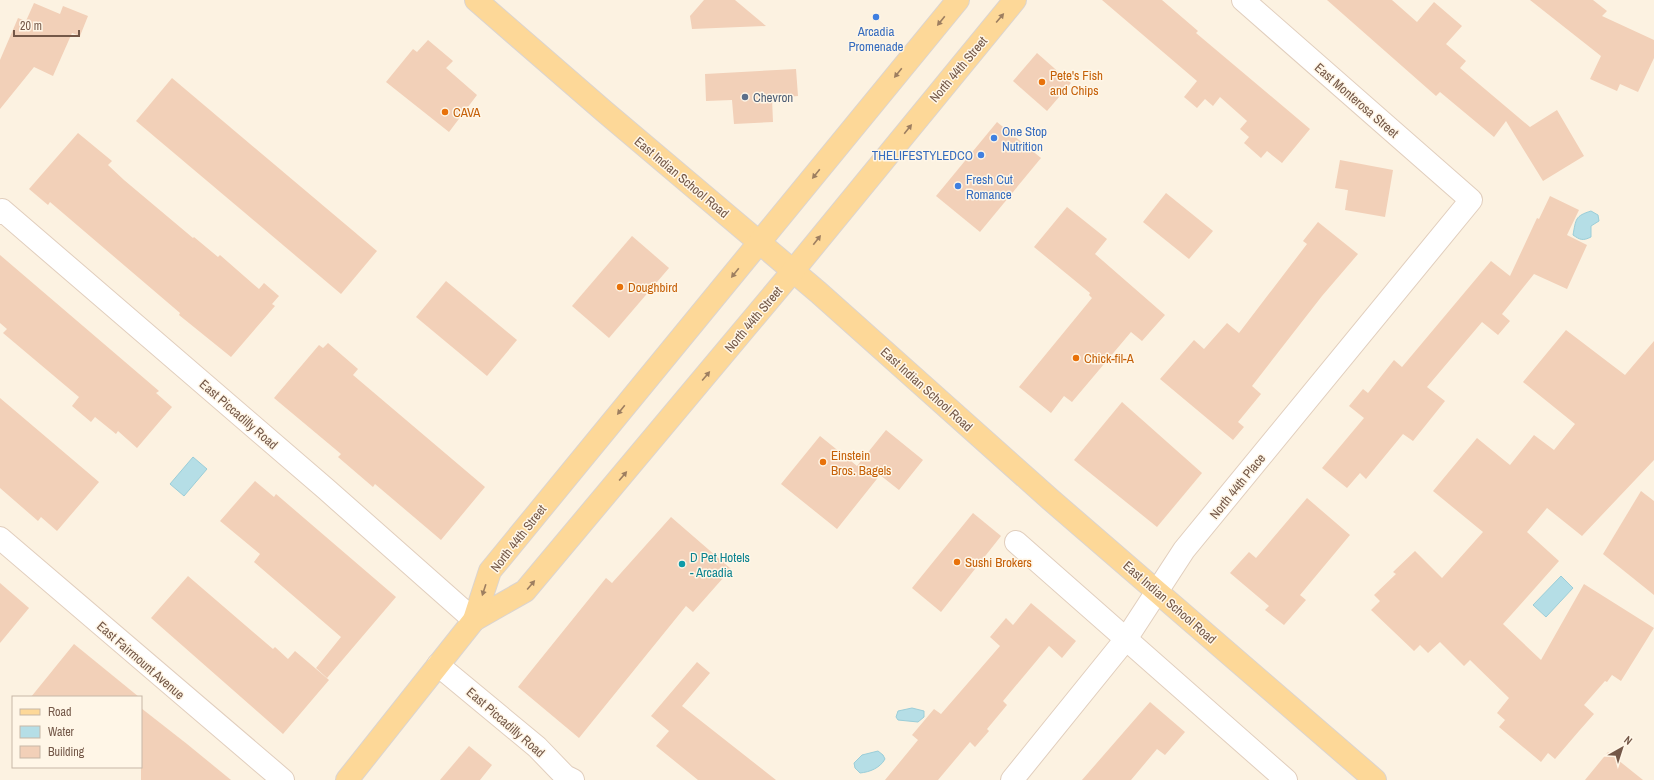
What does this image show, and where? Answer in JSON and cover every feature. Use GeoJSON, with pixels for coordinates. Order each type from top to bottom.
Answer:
{"type":"FeatureCollection","features":[{"type":"Feature","properties":{"kind":"main road","name":"East Indian School Road"},"geometry":{"type":"LineString","coordinates":[[476,0],[605,112],[793,271],[1051,500],[1157,590],[1375,780]]}},
{"type":"Feature","properties":{"kind":"main road","name":"North 44th Street"},"geometry":{"type":"LineString","coordinates":[[347,780],[474,620],[490,571],[958,0]]}},
{"type":"Feature","properties":{"kind":"main road","name":"North 44th Street"},"geometry":{"type":"LineString","coordinates":[[474,620],[526,591],[793,271],[1015,0]]}},
{"type":"Feature","properties":{"kind":"street","name":"East Monterosa Street"},"geometry":{"type":"LineString","coordinates":[[1243,0],[1471,200]]}},
{"type":"Feature","properties":{"kind":"street","name":"North 44th Place"},"geometry":{"type":"LineString","coordinates":[[1012,780],[1126,638],[1184,550],[1471,200]]}},
{"type":"Feature","properties":{"kind":"street","name":"East Piccadilly Road"},"geometry":{"type":"LineString","coordinates":[[1,212],[326,489],[474,620]]}},
{"type":"Feature","properties":{"kind":"street","name":"East Fairmount Avenue"},"geometry":{"type":"LineString","coordinates":[[0,538],[283,780]]}},
{"type":"Feature","properties":{"kind":"street"},"geometry":{"type":"LineString","coordinates":[[1016,542],[1286,780]]}},
{"type":"Feature","properties":{"kind":"street","name":"East Piccadilly Road"},"geometry":{"type":"LineString","coordinates":[[438,665],[531,742],[565,776],[573,780]]}},
{"type":"Feature","properties":{"kind":"water"},"geometry":{"type":"Polygon","coordinates":[[[1591,211],[1598,215],[1599,221],[1591,226],[1591,237],[1582,239],[1573,235],[1577,219],[1591,211]]]}},
{"type":"Feature","properties":{"kind":"water"},"geometry":{"type":"Polygon","coordinates":[[[193,457],[207,469],[184,496],[170,484],[193,457]]]}},
{"type":"Feature","properties":{"kind":"water"},"geometry":{"type":"Polygon","coordinates":[[[1561,576],[1573,588],[1546,617],[1533,605],[1561,576]]]}},
{"type":"Feature","properties":{"kind":"water"},"geometry":{"type":"Polygon","coordinates":[[[912,708],[924,711],[924,717],[918,722],[898,720],[896,717],[898,711],[912,708]]]}},
{"type":"Feature","properties":{"kind":"water"},"geometry":{"type":"Polygon","coordinates":[[[878,751],[885,759],[878,767],[871,771],[860,773],[855,768],[854,763],[862,755],[878,751]]]}},
{"type":"Feature","properties":{"kind":"building"},"geometry":{"type":"Polygon","coordinates":[[[704,0],[735,0],[766,26],[692,29],[690,16],[704,0]]]}},
{"type":"Feature","properties":{"kind":"building"},"geometry":{"type":"Polygon","coordinates":[[[1102,0],[1162,0],[1198,31],[1196,33],[1310,129],[1282,163],[1267,151],[1261,158],[1244,143],[1249,137],[1240,129],[1247,121],[1220,97],[1213,106],[1205,99],[1197,108],[1184,97],[1197,81],[1102,0]]]}},
{"type":"Feature","properties":{"kind":"building"},"geometry":{"type":"Polygon","coordinates":[[[1327,0],[1392,0],[1417,22],[1434,2],[1462,26],[1446,44],[1466,61],[1460,68],[1530,127],[1557,110],[1584,156],[1543,181],[1506,121],[1494,137],[1440,92],[1436,96],[1327,0]]]}},
{"type":"Feature","properties":{"kind":"building"},"geometry":{"type":"Polygon","coordinates":[[[1530,0],[1593,0],[1607,11],[1602,16],[1654,40],[1654,58],[1638,92],[1620,84],[1617,91],[1590,79],[1601,56],[1530,0]]]}},
{"type":"Feature","properties":{"kind":"building"},"geometry":{"type":"Polygon","coordinates":[[[34,3],[60,14],[63,6],[88,16],[80,36],[72,33],[53,76],[34,67],[0,109],[0,60],[18,18],[26,21],[34,3]]]}},
{"type":"Feature","properties":{"kind":"building"},"geometry":{"type":"Polygon","coordinates":[[[428,40],[453,61],[446,68],[477,95],[449,132],[386,82],[413,49],[417,52],[428,40]]]}},
{"type":"Feature","properties":{"kind":"building","name":"Pete's Fish and Chips"},"geometry":{"type":"Polygon","coordinates":[[[1037,53],[1071,83],[1047,111],[1013,81],[1037,53]]]}},
{"type":"Feature","properties":{"kind":"building","name":"Chevron"},"geometry":{"type":"Polygon","coordinates":[[[796,69],[798,96],[772,98],[773,122],[734,124],[732,100],[706,101],[705,74],[796,69]]]}},
{"type":"Feature","properties":{"kind":"building"},"geometry":{"type":"Polygon","coordinates":[[[172,78],[377,251],[341,294],[136,121],[172,78]]]}},
{"type":"Feature","properties":{"kind":"building"},"geometry":{"type":"Polygon","coordinates":[[[997,122],[1041,158],[980,232],[936,196],[997,122]]]}},
{"type":"Feature","properties":{"kind":"building"},"geometry":{"type":"Polygon","coordinates":[[[78,133],[112,161],[108,165],[124,180],[193,238],[194,237],[218,257],[220,255],[259,289],[264,283],[279,296],[272,304],[275,306],[231,357],[179,315],[180,313],[50,202],[48,205],[29,189],[78,133]]]}},
{"type":"Feature","properties":{"kind":"building"},"geometry":{"type":"Polygon","coordinates":[[[1340,160],[1393,170],[1385,217],[1345,210],[1348,190],[1335,188],[1340,160]]]}},
{"type":"Feature","properties":{"kind":"building"},"geometry":{"type":"Polygon","coordinates":[[[1166,193],[1213,231],[1189,259],[1143,222],[1166,193]]]}},
{"type":"Feature","properties":{"kind":"building"},"geometry":{"type":"Polygon","coordinates":[[[1550,196],[1579,210],[1567,235],[1587,245],[1567,289],[1534,274],[1502,314],[1510,321],[1498,335],[1482,322],[1427,387],[1445,401],[1413,441],[1403,434],[1366,479],[1360,473],[1347,488],[1322,468],[1364,418],[1349,406],[1363,389],[1368,393],[1394,360],[1402,367],[1491,261],[1510,276],[1537,218],[1539,219],[1550,196]]]}},
{"type":"Feature","properties":{"kind":"building"},"geometry":{"type":"Polygon","coordinates":[[[1067,207],[1107,239],[1095,254],[1165,315],[1142,341],[1131,332],[1072,402],[1064,396],[1051,413],[1019,387],[1092,298],[1089,295],[1090,293],[1034,247],[1067,207]]]}},
{"type":"Feature","properties":{"kind":"building"},"geometry":{"type":"Polygon","coordinates":[[[1318,222],[1358,254],[1322,296],[1252,386],[1261,394],[1238,422],[1244,427],[1233,440],[1160,379],[1194,340],[1204,349],[1227,323],[1239,333],[1307,244],[1303,241],[1318,222]]]}},
{"type":"Feature","properties":{"kind":"building","name":"Doughbird"},"geometry":{"type":"Polygon","coordinates":[[[632,236],[669,268],[609,338],[572,306],[632,236]]]}},
{"type":"Feature","properties":{"kind":"building"},"geometry":{"type":"Polygon","coordinates":[[[0,255],[159,391],[156,393],[172,407],[137,448],[118,431],[116,434],[95,417],[91,422],[72,406],[79,397],[3,333],[7,329],[0,323],[0,255]]]}},
{"type":"Feature","properties":{"kind":"building"},"geometry":{"type":"Polygon","coordinates":[[[446,281],[517,340],[487,376],[416,317],[446,281]]]}},
{"type":"Feature","properties":{"kind":"building"},"geometry":{"type":"Polygon","coordinates":[[[1566,330],[1625,375],[1654,341],[1654,460],[1582,536],[1547,508],[1527,532],[1559,561],[1503,624],[1541,660],[1584,584],[1654,628],[1621,681],[1612,675],[1584,705],[1594,714],[1555,759],[1548,753],[1541,762],[1499,727],[1505,720],[1497,713],[1509,698],[1470,660],[1464,666],[1440,642],[1428,653],[1420,645],[1414,651],[1371,610],[1380,601],[1374,595],[1396,574],[1393,572],[1415,551],[1442,578],[1483,532],[1433,491],[1477,438],[1510,465],[1534,435],[1554,450],[1575,424],[1523,382],[1566,330]]]}},
{"type":"Feature","properties":{"kind":"building"},"geometry":{"type":"Polygon","coordinates":[[[328,343],[358,369],[353,375],[485,487],[441,540],[375,484],[373,487],[338,457],[341,454],[274,398],[319,345],[323,348],[328,343]]]}},
{"type":"Feature","properties":{"kind":"building"},"geometry":{"type":"Polygon","coordinates":[[[0,398],[99,482],[57,531],[41,517],[38,521],[0,488],[0,398]]]}},
{"type":"Feature","properties":{"kind":"building"},"geometry":{"type":"Polygon","coordinates":[[[1122,402],[1202,473],[1157,527],[1074,460],[1122,402]]]}},
{"type":"Feature","properties":{"kind":"building"},"geometry":{"type":"Polygon","coordinates":[[[886,430],[923,460],[899,490],[880,475],[837,529],[781,484],[820,436],[857,466],[886,430]]]}},
{"type":"Feature","properties":{"kind":"building"},"geometry":{"type":"Polygon","coordinates":[[[255,481],[274,497],[276,494],[396,597],[327,678],[316,668],[341,637],[254,562],[260,554],[220,521],[255,481]]]}},
{"type":"Feature","properties":{"kind":"building"},"geometry":{"type":"Polygon","coordinates":[[[1641,491],[1654,501],[1654,595],[1603,554],[1641,491]]]}},
{"type":"Feature","properties":{"kind":"building"},"geometry":{"type":"Polygon","coordinates":[[[1307,498],[1350,535],[1300,595],[1306,600],[1284,625],[1265,610],[1269,606],[1230,573],[1249,552],[1256,558],[1307,498]]]}},
{"type":"Feature","properties":{"kind":"building","name":"Sushi Brokers"},"geometry":{"type":"Polygon","coordinates":[[[973,513],[1001,536],[941,612],[912,588],[973,513]]]}},
{"type":"Feature","properties":{"kind":"building"},"geometry":{"type":"Polygon","coordinates":[[[671,517],[731,569],[693,612],[686,606],[579,738],[518,687],[606,578],[612,583],[671,517]]]}},
{"type":"Feature","properties":{"kind":"building"},"geometry":{"type":"Polygon","coordinates":[[[188,576],[273,649],[275,647],[288,659],[295,651],[329,680],[283,734],[151,618],[188,576]]]}},
{"type":"Feature","properties":{"kind":"building"},"geometry":{"type":"Polygon","coordinates":[[[0,583],[29,608],[0,643],[0,583]]]}},
{"type":"Feature","properties":{"kind":"building"},"geometry":{"type":"Polygon","coordinates":[[[1031,603],[1076,641],[1062,658],[1049,646],[1003,701],[1007,705],[987,729],[989,731],[975,747],[970,742],[938,780],[885,780],[918,740],[912,735],[934,709],[941,714],[1000,646],[990,637],[1006,618],[1013,625],[1031,603]]]}},
{"type":"Feature","properties":{"kind":"building"},"geometry":{"type":"Polygon","coordinates":[[[74,644],[138,696],[32,696],[74,644]]]}},
{"type":"Feature","properties":{"kind":"building"},"geometry":{"type":"Polygon","coordinates":[[[697,662],[710,673],[682,706],[776,780],[698,780],[656,746],[669,731],[651,716],[697,662]]]}},
{"type":"Feature","properties":{"kind":"building"},"geometry":{"type":"Polygon","coordinates":[[[1150,702],[1185,732],[1165,755],[1157,749],[1131,780],[1082,780],[1150,702]]]}},
{"type":"Feature","properties":{"kind":"building"},"geometry":{"type":"Polygon","coordinates":[[[142,709],[231,780],[141,780],[142,709]]]}},
{"type":"Feature","properties":{"kind":"building"},"geometry":{"type":"Polygon","coordinates":[[[469,746],[492,765],[480,780],[440,780],[469,746]]]}},
{"type":"Feature","properties":{"kind":"building"},"geometry":{"type":"Polygon","coordinates":[[[1608,752],[1643,780],[1585,780],[1608,752]]]}},
{"type":"Feature","properties":{"kind":"place","name":"Arcadia Promenade"},"geometry":{"type":"Point","coordinates":[876,17]}},
{"type":"Feature","properties":{"kind":"place","name":"Pete's Fish and Chips"},"geometry":{"type":"Point","coordinates":[1042,82]}},
{"type":"Feature","properties":{"kind":"place","name":"Chevron"},"geometry":{"type":"Point","coordinates":[745,97]}},
{"type":"Feature","properties":{"kind":"place","name":"CAVA"},"geometry":{"type":"Point","coordinates":[445,112]}},
{"type":"Feature","properties":{"kind":"place","name":"One Stop Nutrition"},"geometry":{"type":"Point","coordinates":[994,138]}},
{"type":"Feature","properties":{"kind":"place","name":"THELIFESTYLEDCO"},"geometry":{"type":"Point","coordinates":[981,155]}},
{"type":"Feature","properties":{"kind":"place","name":"Fresh Cut Romance"},"geometry":{"type":"Point","coordinates":[958,186]}},
{"type":"Feature","properties":{"kind":"place","name":"Doughbird"},"geometry":{"type":"Point","coordinates":[620,287]}},
{"type":"Feature","properties":{"kind":"place","name":"Chick-fil-A"},"geometry":{"type":"Point","coordinates":[1076,358]}},
{"type":"Feature","properties":{"kind":"place","name":"Einstein Bros. Bagels"},"geometry":{"type":"Point","coordinates":[823,462]}},
{"type":"Feature","properties":{"kind":"place","name":"Sushi Brokers"},"geometry":{"type":"Point","coordinates":[957,562]}},
{"type":"Feature","properties":{"kind":"place","name":"D Pet Hotels - Arcadia"},"geometry":{"type":"Point","coordinates":[682,564]}}]}
